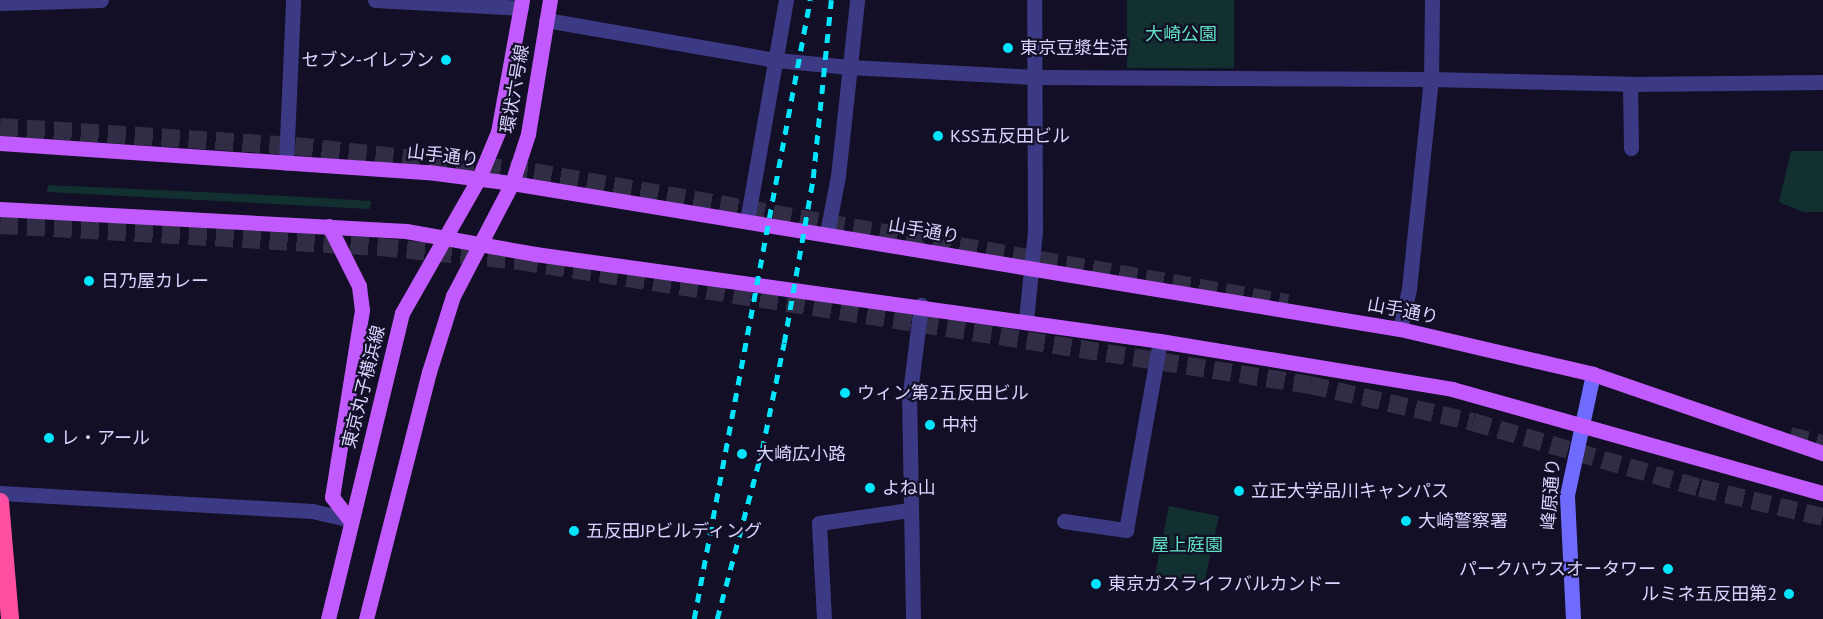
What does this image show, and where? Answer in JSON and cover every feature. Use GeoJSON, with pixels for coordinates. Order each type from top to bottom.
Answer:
{"type":"FeatureCollection","features":[{"type":"Feature","properties":{"kind":"highway"},"geometry":{"type":"LineString","coordinates":[[0,502],[10,619]]}},
{"type":"Feature","properties":{"kind":"main road","name":"環状六号線"},"geometry":{"type":"LineString","coordinates":[[512,183],[528,134],[549,0]]}},
{"type":"Feature","properties":{"kind":"main road","name":"環状六号線"},"geometry":{"type":"LineString","coordinates":[[478,180],[498,132],[508,93],[522,4]]}},
{"type":"Feature","properties":{"kind":"main road","name":"山手通り"},"geometry":{"type":"LineString","coordinates":[[0,143],[428,172],[512,183],[1400,329],[1593,374],[1823,453]]}},
{"type":"Feature","properties":{"kind":"main road","name":"東京丸子横浜線"},"geometry":{"type":"LineString","coordinates":[[328,619],[350,520],[402,313],[478,180]]}},
{"type":"Feature","properties":{"kind":"main road"},"geometry":{"type":"LineString","coordinates":[[366,619],[429,372],[453,296],[512,183]]}},
{"type":"Feature","properties":{"kind":"main road"},"geometry":{"type":"LineString","coordinates":[[0,209],[329,226],[444,236],[535,254],[1026,320],[1452,389],[1580,423],[1823,493]]}},
{"type":"Feature","properties":{"kind":"main road"},"geometry":{"type":"LineString","coordinates":[[329,226],[359,286],[362,310],[332,497],[350,520]]}},
{"type":"Feature","properties":{"kind":"street"},"geometry":{"type":"LineString","coordinates":[[0,3],[101,0]]}},
{"type":"Feature","properties":{"kind":"street"},"geometry":{"type":"LineString","coordinates":[[286,163],[293,0]]}},
{"type":"Feature","properties":{"kind":"street"},"geometry":{"type":"LineString","coordinates":[[375,0],[522,4]]}},
{"type":"Feature","properties":{"kind":"street"},"geometry":{"type":"LineString","coordinates":[[747,221],[786,0]]}},
{"type":"Feature","properties":{"kind":"street"},"geometry":{"type":"LineString","coordinates":[[827,233],[838,176],[857,0]]}},
{"type":"Feature","properties":{"kind":"street"},"geometry":{"type":"LineString","coordinates":[[1026,320],[1034,270],[1034,0]]}},
{"type":"Feature","properties":{"kind":"street"},"geometry":{"type":"LineString","coordinates":[[1400,329],[1409,289],[1431,79],[1432,0]]}},
{"type":"Feature","properties":{"kind":"street"},"geometry":{"type":"LineString","coordinates":[[546,20],[776,60],[850,67],[1034,77],[1431,79],[1630,84],[1823,82]]}},
{"type":"Feature","properties":{"kind":"street"},"geometry":{"type":"LineString","coordinates":[[1630,84],[1630,148]]}},
{"type":"Feature","properties":{"kind":"street"},"geometry":{"type":"LineString","coordinates":[[913,619],[909,510],[909,400],[921,305]]}},
{"type":"Feature","properties":{"kind":"street"},"geometry":{"type":"LineString","coordinates":[[1064,521],[1126,530],[1160,341]]}},
{"type":"Feature","properties":{"kind":"street","name":"峰原通り"},"geometry":{"type":"LineString","coordinates":[[1573,619],[1567,495],[1580,423],[1593,374]]}},
{"type":"Feature","properties":{"kind":"street"},"geometry":{"type":"LineString","coordinates":[[0,493],[312,511],[350,520]]}},
{"type":"Feature","properties":{"kind":"street"},"geometry":{"type":"LineString","coordinates":[[824,619],[819,523],[909,510]]}},
{"type":"Feature","properties":{"kind":"green space","name":"大崎公園"},"geometry":{"type":"Polygon","coordinates":[[[1127,0],[1234,0],[1234,68],[1127,68],[1127,0]]]}},
{"type":"Feature","properties":{"kind":"green space"},"geometry":{"type":"Polygon","coordinates":[[[1791,151],[1823,151],[1823,212],[1803,212],[1779,202],[1791,151]]]}},
{"type":"Feature","properties":{"kind":"green space"},"geometry":{"type":"Polygon","coordinates":[[[48,185],[371,201],[370,209],[47,192],[48,185]]]}},
{"type":"Feature","properties":{"kind":"green space","name":"屋上庭園"},"geometry":{"type":"Polygon","coordinates":[[[1169,506],[1219,516],[1204,584],[1155,574],[1169,506]]]}},
{"type":"Feature","properties":{"kind":"tunnel"},"geometry":{"type":"LineString","coordinates":[[0,127],[295,146],[534,172],[1288,303]]}},
{"type":"Feature","properties":{"kind":"tunnel"},"geometry":{"type":"LineString","coordinates":[[0,225],[380,247],[520,261],[1310,385],[1473,422],[1700,488],[1823,517]]}},
{"type":"Feature","properties":{"kind":"tunnel"},"geometry":{"type":"LineString","coordinates":[[1790,436],[1823,444]]}},
{"type":"Feature","properties":{"kind":"railway"},"geometry":{"type":"LineString","coordinates":[[694,619],[810,0]]}},
{"type":"Feature","properties":{"kind":"railway"},"geometry":{"type":"LineString","coordinates":[[717,619],[762,450],[784,343],[813,178],[831,0]]}},
{"type":"Feature","properties":{"kind":"place","name":"東京豆漿生活"},"geometry":{"type":"Point","coordinates":[1008,48]}},
{"type":"Feature","properties":{"kind":"place","name":"セブン-イレブン"},"geometry":{"type":"Point","coordinates":[446,60]}},
{"type":"Feature","properties":{"kind":"place","name":"KSS五反田ビル"},"geometry":{"type":"Point","coordinates":[938,136]}},
{"type":"Feature","properties":{"kind":"place","name":"日乃屋カレー"},"geometry":{"type":"Point","coordinates":[89,281]}},
{"type":"Feature","properties":{"kind":"place","name":"ウィン第2五反田ビル"},"geometry":{"type":"Point","coordinates":[845,393]}},
{"type":"Feature","properties":{"kind":"place","name":"中村"},"geometry":{"type":"Point","coordinates":[930,425]}},
{"type":"Feature","properties":{"kind":"place","name":"レ・アール"},"geometry":{"type":"Point","coordinates":[49,438]}},
{"type":"Feature","properties":{"kind":"place","name":"大崎広小路"},"geometry":{"type":"Point","coordinates":[742,454]}},
{"type":"Feature","properties":{"kind":"place","name":"よね山"},"geometry":{"type":"Point","coordinates":[870,488]}},
{"type":"Feature","properties":{"kind":"place","name":"立正大学品川キャンパス"},"geometry":{"type":"Point","coordinates":[1239,491]}},
{"type":"Feature","properties":{"kind":"place","name":"大崎警察署"},"geometry":{"type":"Point","coordinates":[1406,521]}},
{"type":"Feature","properties":{"kind":"place","name":"五反田JPビルディング"},"geometry":{"type":"Point","coordinates":[574,531]}},
{"type":"Feature","properties":{"kind":"place","name":"パークハウスオータワー"},"geometry":{"type":"Point","coordinates":[1668,569]}},
{"type":"Feature","properties":{"kind":"place","name":"東京ガスライフバルカンドー"},"geometry":{"type":"Point","coordinates":[1096,584]}},
{"type":"Feature","properties":{"kind":"place","name":"ルミネ五反田第2"},"geometry":{"type":"Point","coordinates":[1789,594]}}]}
